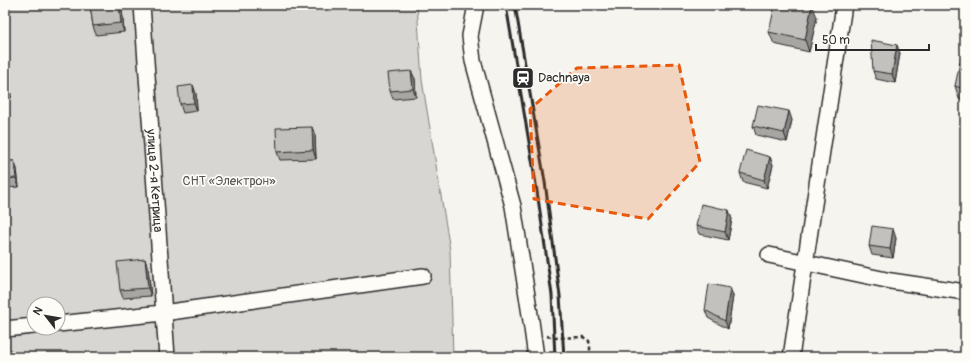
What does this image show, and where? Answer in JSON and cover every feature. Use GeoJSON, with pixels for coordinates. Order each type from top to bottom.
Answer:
{"type":"FeatureCollection","features":[{"type":"Feature","properties":{"kind":"street","name":"улица 2-я Кетрица"},"geometry":{"type":"LineString","coordinates":[[142,5],[167,357]]}},
{"type":"Feature","properties":{"kind":"street"},"geometry":{"type":"LineString","coordinates":[[476,5],[470,36],[473,61],[513,206],[536,357]]}},
{"type":"Feature","properties":{"kind":"street"},"geometry":{"type":"LineString","coordinates":[[791,357],[844,5]]}},
{"type":"Feature","properties":{"kind":"street"},"geometry":{"type":"LineString","coordinates":[[769,254],[891,281],[965,292]]}},
{"type":"Feature","properties":{"kind":"street"},"geometry":{"type":"LineString","coordinates":[[66,323],[163,314],[423,276]]}},
{"type":"Feature","properties":{"kind":"street"},"geometry":{"type":"LineString","coordinates":[[5,329],[26,327]]}},
{"type":"Feature","properties":{"kind":"path"},"geometry":{"type":"LineString","coordinates":[[531,321],[540,333],[554,338],[583,337],[588,341],[590,346],[590,357]]}},
{"type":"Feature","properties":{"kind":"highlighted area"},"geometry":{"type":"Polygon","coordinates":[[[679,65],[700,162],[648,219],[534,199],[530,109],[577,68],[679,65]]]}},
{"type":"Feature","properties":{"kind":"green space","name":"СНТ «Электрон»"},"geometry":{"type":"Polygon","coordinates":[[[5,5],[417,5],[422,80],[450,250],[453,357],[5,357],[5,5]]]}},
{"type":"Feature","properties":{"kind":"building"},"geometry":{"type":"Polygon","coordinates":[[[90,5],[119,5],[121,23],[93,26],[90,5]]]}},
{"type":"Feature","properties":{"kind":"building"},"geometry":{"type":"Polygon","coordinates":[[[775,5],[812,5],[805,40],[769,32],[775,5]]]}},
{"type":"Feature","properties":{"kind":"building"},"geometry":{"type":"Polygon","coordinates":[[[871,40],[897,45],[892,74],[873,71],[871,40]]]}},
{"type":"Feature","properties":{"kind":"building"},"geometry":{"type":"Polygon","coordinates":[[[962,53],[965,54],[965,89],[955,86],[962,53]]]}},
{"type":"Feature","properties":{"kind":"building"},"geometry":{"type":"Polygon","coordinates":[[[5,66],[8,89],[5,90],[5,66]]]}},
{"type":"Feature","properties":{"kind":"building"},"geometry":{"type":"Polygon","coordinates":[[[411,71],[413,89],[390,91],[388,73],[411,71]]]}},
{"type":"Feature","properties":{"kind":"building"},"geometry":{"type":"Polygon","coordinates":[[[193,85],[194,103],[180,104],[178,87],[193,85]]]}},
{"type":"Feature","properties":{"kind":"building"},"geometry":{"type":"Polygon","coordinates":[[[758,105],[789,111],[784,133],[753,126],[758,105]]]}},
{"type":"Feature","properties":{"kind":"building"},"geometry":{"type":"Polygon","coordinates":[[[312,127],[313,150],[277,152],[276,128],[312,127]]]}},
{"type":"Feature","properties":{"kind":"building"},"geometry":{"type":"Polygon","coordinates":[[[746,150],[770,157],[764,180],[740,173],[746,150]]]}},
{"type":"Feature","properties":{"kind":"building"},"geometry":{"type":"Polygon","coordinates":[[[5,161],[14,161],[16,178],[5,179],[5,161]]]}},
{"type":"Feature","properties":{"kind":"building"},"geometry":{"type":"Polygon","coordinates":[[[701,204],[729,210],[725,232],[696,226],[701,204]]]}},
{"type":"Feature","properties":{"kind":"building"},"geometry":{"type":"Polygon","coordinates":[[[872,226],[893,229],[890,249],[869,246],[872,226]]]}},
{"type":"Feature","properties":{"kind":"building"},"geometry":{"type":"Polygon","coordinates":[[[145,259],[148,288],[120,290],[117,262],[145,259]]]}},
{"type":"Feature","properties":{"kind":"building"},"geometry":{"type":"Polygon","coordinates":[[[709,284],[730,288],[725,321],[705,310],[709,284]]]}},
{"type":"Feature","properties":{"kind":"building"},"geometry":{"type":"Polygon","coordinates":[[[219,355],[219,357],[203,357],[203,356],[219,355]]]}},
{"type":"Feature","properties":{"kind":"railway"},"geometry":{"type":"LineString","coordinates":[[506,5],[536,184],[552,295],[555,357]]}},
{"type":"Feature","properties":{"kind":"railway"},"geometry":{"type":"LineString","coordinates":[[515,5],[545,182],[560,296],[564,357]]}},
{"type":"Feature","properties":{"kind":"place","name":"Dachnaya"},"geometry":{"type":"Point","coordinates":[523,78]}}]}
